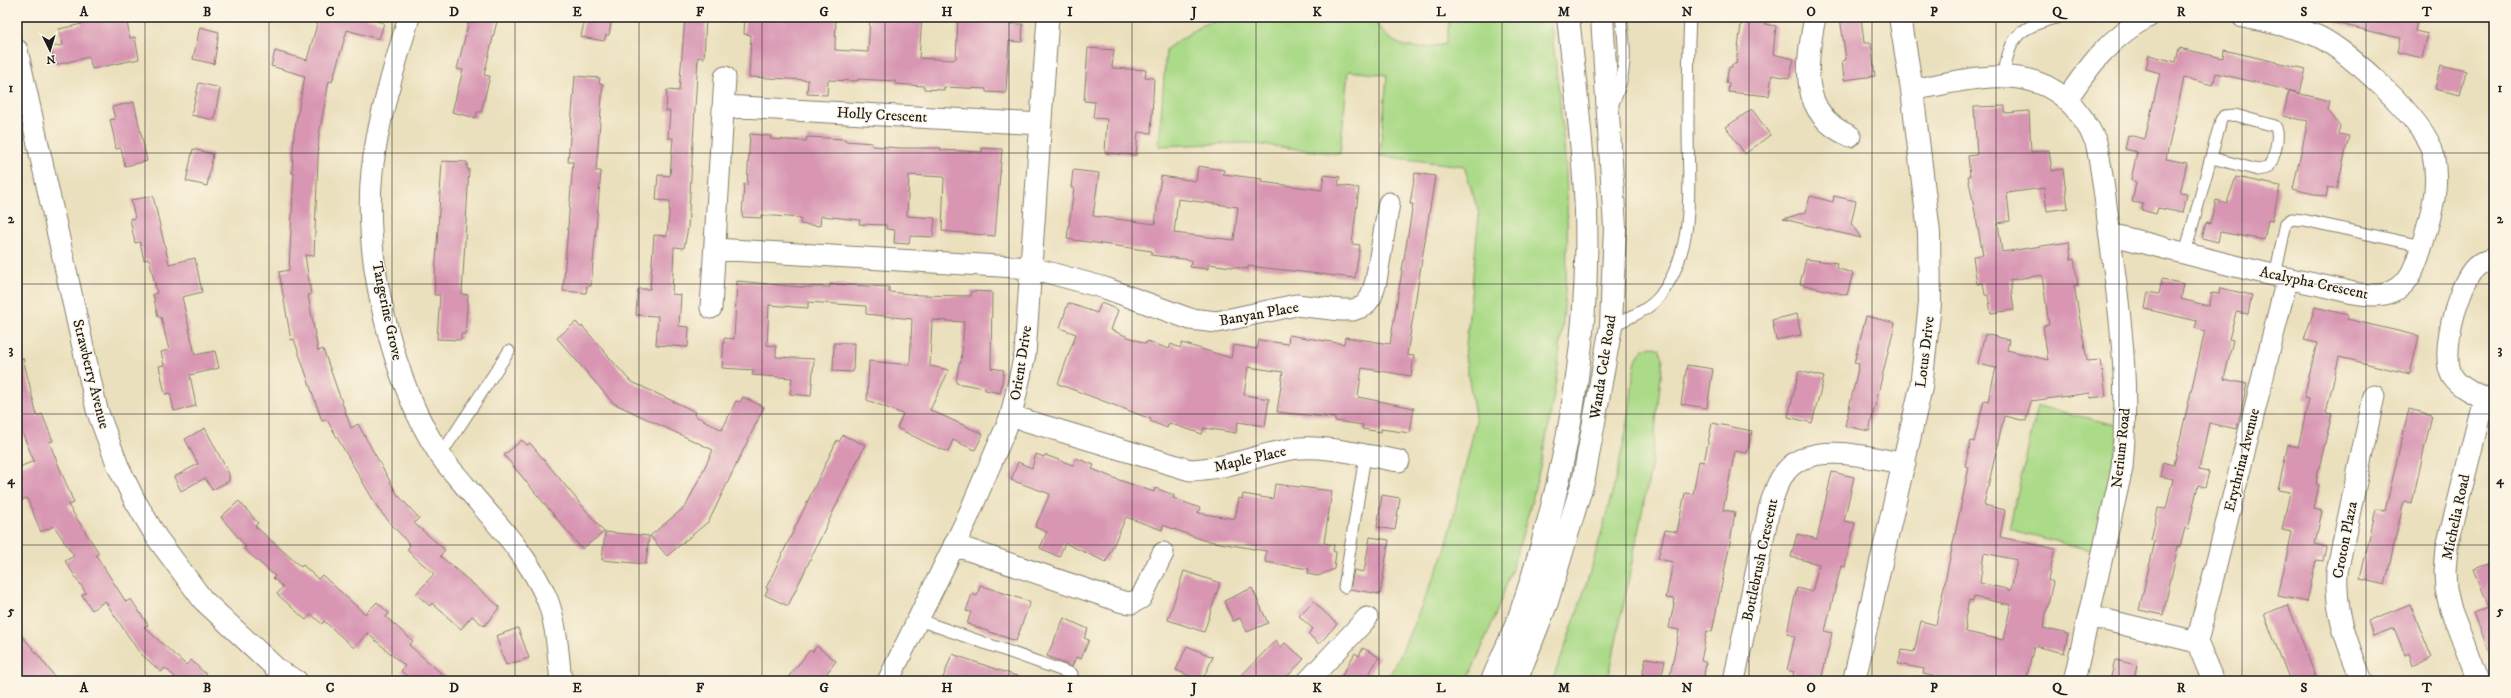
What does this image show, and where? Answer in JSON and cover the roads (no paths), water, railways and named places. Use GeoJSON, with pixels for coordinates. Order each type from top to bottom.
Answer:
{"type":"FeatureCollection","features":[{"type":"Feature","properties":{"kind":"street","name":"Tangerine Grove"},"geometry":{"type":"LineString","coordinates":[[409,17],[380,127],[372,173],[371,225],[377,280],[388,331],[407,392],[440,456],[525,557],[548,601],[561,681]]}},
{"type":"Feature","properties":{"kind":"street","name":"Orient Drive"},"geometry":{"type":"LineString","coordinates":[[888,681],[919,620],[1011,416],[1025,354],[1048,17]]}},
{"type":"Feature","properties":{"kind":"street","name":"Wanda Cele Road"},"geometry":{"type":"LineString","coordinates":[[1492,681],[1519,616],[1548,522],[1567,442],[1577,374],[1584,311],[1586,211],[1568,17]]}},
{"type":"Feature","properties":{"kind":"street","name":"Wanda Cele Road"},"geometry":{"type":"LineString","coordinates":[[1516,681],[1547,602],[1584,478],[1612,326],[1615,227],[1602,17]]}},
{"type":"Feature","properties":{"kind":"street"},"geometry":{"type":"LineString","coordinates":[[1815,17],[1808,78],[1810,94],[1823,119],[1834,130],[1850,136]]}},
{"type":"Feature","properties":{"kind":"street","name":"Lotus Drive"},"geometry":{"type":"LineString","coordinates":[[1854,681],[1905,464],[1921,387],[1930,303],[1929,234],[1912,90],[1900,17]]}},
{"type":"Feature","properties":{"kind":"street"},"geometry":{"type":"LineString","coordinates":[[2067,99],[2096,58],[2117,36],[2148,17]]}},
{"type":"Feature","properties":{"kind":"street","name":"Acalypha Crescent"},"geometry":{"type":"LineString","coordinates":[[2110,234],[2281,277],[2374,295],[2386,294],[2398,289],[2408,282],[2422,246],[2436,198],[2433,153],[2420,128],[2388,93],[2337,47],[2316,35],[2243,17]]}},
{"type":"Feature","properties":{"kind":"street","name":"Strawberry Avenue"},"geometry":{"type":"LineString","coordinates":[[17,50],[97,410],[118,466],[157,538],[203,600],[279,671],[297,681]]}},
{"type":"Feature","properties":{"kind":"street"},"geometry":{"type":"LineString","coordinates":[[1912,90],[1989,76],[2024,78],[2039,83],[2067,99],[2088,124],[2096,142],[2110,234]]}},
{"type":"Feature","properties":{"kind":"street"},"geometry":{"type":"LineString","coordinates":[[711,308],[725,77]]}},
{"type":"Feature","properties":{"kind":"street","name":"Holly Crescent"},"geometry":{"type":"LineString","coordinates":[[723,106],[1041,124]]}},
{"type":"Feature","properties":{"kind":"street","name":"Banyan Place"},"geometry":{"type":"LineString","coordinates":[[1032,268],[1105,288],[1190,319],[1217,322],[1296,305],[1353,310],[1364,306],[1371,297],[1376,281],[1389,203]]}},
{"type":"Feature","properties":{"kind":"street","name":"Nerium Road"},"geometry":{"type":"LineString","coordinates":[[2074,681],[2122,468],[2125,436],[2126,384],[2110,234]]}},
{"type":"Feature","properties":{"kind":"street"},"geometry":{"type":"LineString","coordinates":[[715,249],[1032,268]]}},
{"type":"Feature","properties":{"kind":"street"},"geometry":{"type":"LineString","coordinates":[[2489,399],[2453,378],[2448,366],[2448,347],[2456,306],[2466,281],[2473,269],[2483,261],[2494,259]]}},
{"type":"Feature","properties":{"kind":"street","name":"Erythrina Avenue"},"geometry":{"type":"LineString","coordinates":[[2197,642],[2281,277]]}},
{"type":"Feature","properties":{"kind":"street","name":"Croton Plaza"},"geometry":{"type":"LineString","coordinates":[[2362,681],[2340,620],[2336,593],[2337,572],[2374,396]]}},
{"type":"Feature","properties":{"kind":"street","name":"Michelia Road"},"geometry":{"type":"LineString","coordinates":[[2478,681],[2451,610],[2445,572],[2447,547],[2489,399]]}},
{"type":"Feature","properties":{"kind":"street","name":"Maple Place"},"geometry":{"type":"LineString","coordinates":[[1011,416],[1190,470],[1214,469],[1293,449],[1310,448],[1399,461]]}},
{"type":"Feature","properties":{"kind":"street","name":"Bottlebrush Crescent"},"geometry":{"type":"LineString","coordinates":[[1734,681],[1769,508],[1778,482],[1788,468],[1803,458],[1819,453],[1866,456],[1905,464]]}},
{"type":"Feature","properties":{"kind":"street"},"geometry":{"type":"LineString","coordinates":[[951,551],[1123,602],[1132,603],[1142,598],[1163,553]]}},
{"type":"Feature","properties":{"kind":"street"},"geometry":{"type":"LineString","coordinates":[[951,551],[1124,617]]}},
{"type":"Feature","properties":{"kind":"street"},"geometry":{"type":"LineString","coordinates":[[2088,616],[2197,642],[2213,681]]}},
{"type":"Feature","properties":{"kind":"street"},"geometry":{"type":"LineString","coordinates":[[1308,681],[1367,618]]}},
{"type":"Feature","properties":{"kind":"lane"},"geometry":{"type":"LineString","coordinates":[[1609,111],[1620,91],[1623,77],[1625,58],[1621,17]]}},
{"type":"Feature","properties":{"kind":"lane"},"geometry":{"type":"LineString","coordinates":[[1612,326],[1643,311],[1659,297],[1672,276],[1682,251],[1688,218],[1690,183],[1688,79],[1690,17]]}},
{"type":"Feature","properties":{"kind":"lane"},"geometry":{"type":"LineString","coordinates":[[2004,77],[2006,58],[2017,34],[2030,26],[2060,17]]}},
{"type":"Feature","properties":{"kind":"lane"},"geometry":{"type":"LineString","coordinates":[[2185,253],[2212,158],[2221,120],[2224,116],[2235,115],[2275,126],[2277,129],[2277,137],[2268,168],[2258,170],[2212,158]]}},
{"type":"Feature","properties":{"kind":"lane"},"geometry":{"type":"LineString","coordinates":[[2281,277],[2286,223],[2292,219],[2304,220],[2422,246]]}},
{"type":"Feature","properties":{"kind":"lane"},"geometry":{"type":"LineString","coordinates":[[440,456],[509,351]]}},
{"type":"Feature","properties":{"kind":"lane"},"geometry":{"type":"LineString","coordinates":[[1344,588],[1365,456]]}},
{"type":"Feature","properties":{"kind":"lane"},"geometry":{"type":"LineString","coordinates":[[919,620],[1072,674]]}}]}
